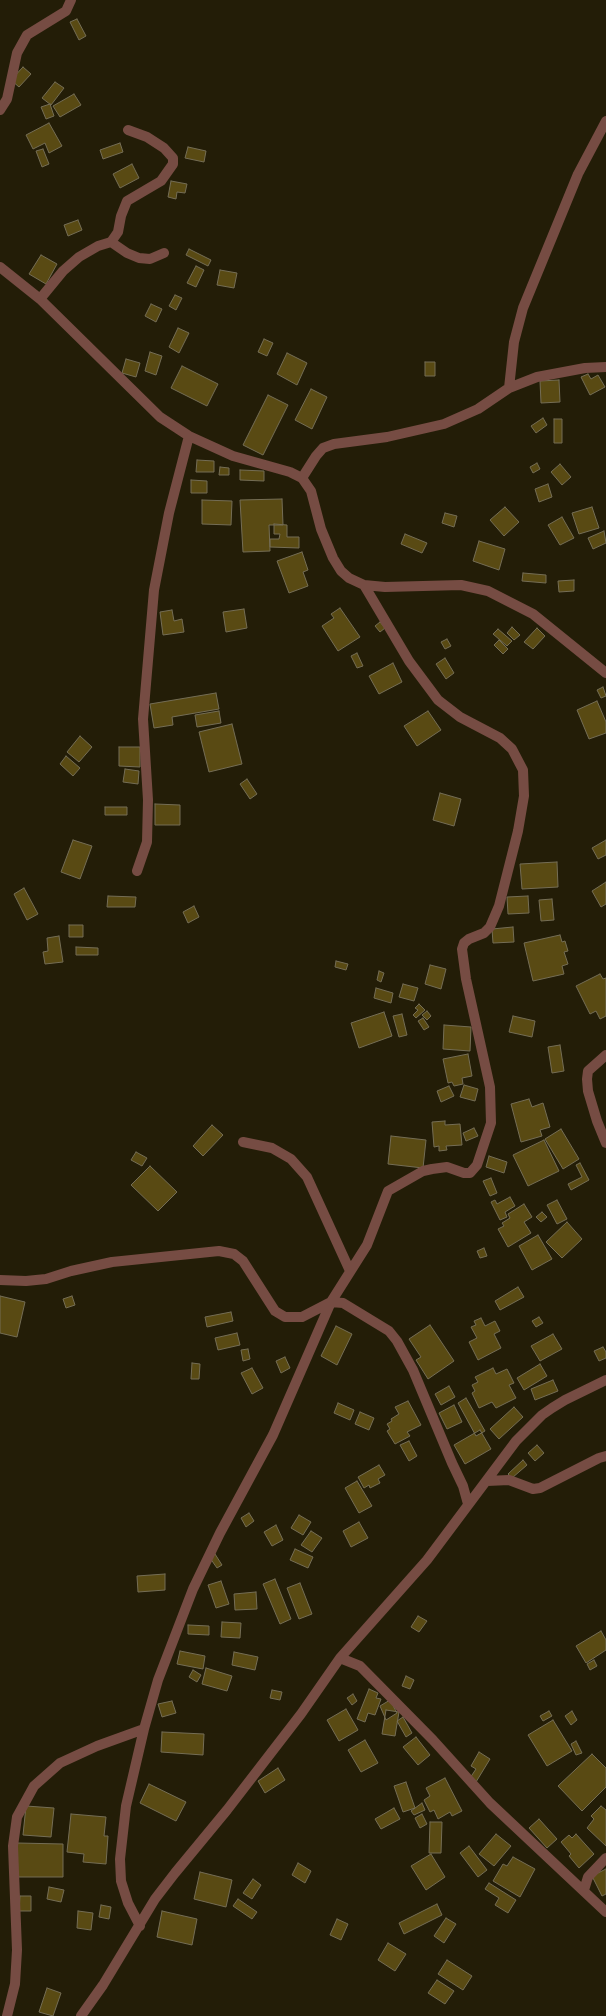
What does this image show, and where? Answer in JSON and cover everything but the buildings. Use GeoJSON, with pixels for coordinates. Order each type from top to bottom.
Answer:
{"type":"FeatureCollection","features":[{"type":"Feature","properties":{"kind":"street"},"geometry":{"type":"LineString","coordinates":[[0,110],[7,99],[17,54],[27,35],[66,11],[71,0]]}},
{"type":"Feature","properties":{"kind":"street"},"geometry":{"type":"LineString","coordinates":[[509,388],[514,342],[523,308],[578,174],[606,121]]}},
{"type":"Feature","properties":{"kind":"street"},"geometry":{"type":"LineString","coordinates":[[40,299],[63,271],[80,257],[98,246],[111,242],[118,232],[121,216],[127,201],[161,181],[174,164],[173,158],[164,148],[147,137],[128,130]]}},
{"type":"Feature","properties":{"kind":"street"},"geometry":{"type":"LineString","coordinates":[[111,242],[139,258],[150,259],[164,253]]}},
{"type":"Feature","properties":{"kind":"street"},"geometry":{"type":"LineString","coordinates":[[0,267],[40,299],[160,417],[189,436],[233,456],[290,472],[302,478],[311,491],[321,529],[337,564],[349,578],[364,585],[385,587],[461,585],[488,591],[533,614],[606,674]]}},
{"type":"Feature","properties":{"kind":"street"},"geometry":{"type":"LineString","coordinates":[[302,478],[316,456],[334,444],[386,437],[444,424],[478,409],[509,388],[537,377],[584,368],[606,367]]}},
{"type":"Feature","properties":{"kind":"street"},"geometry":{"type":"LineString","coordinates":[[137,871],[147,842],[148,800],[143,719],[154,590],[169,513],[189,436]]}},
{"type":"Feature","properties":{"kind":"street"},"geometry":{"type":"LineString","coordinates":[[140,1926],[128,1903],[121,1881],[120,1859],[126,1806],[144,1729],[158,1680],[193,1589],[220,1533],[273,1435],[332,1302],[367,1245],[388,1190],[423,1171],[432,1169],[447,1167],[464,1173],[470,1173],[477,1165],[490,1129],[492,1102],[487,1071],[466,979],[462,949],[464,943],[469,939],[484,933],[490,927],[499,906],[518,831],[524,796],[523,770],[512,749],[500,738],[460,716],[438,700],[410,662],[364,585]]}},
{"type":"Feature","properties":{"kind":"street"},"geometry":{"type":"LineString","coordinates":[[606,1055],[588,1071],[587,1079],[588,1091],[594,1114],[606,1143]]}},
{"type":"Feature","properties":{"kind":"street"},"geometry":{"type":"LineString","coordinates":[[243,1142],[272,1148],[291,1159],[307,1177],[350,1271]]}},
{"type":"Feature","properties":{"kind":"street"},"geometry":{"type":"LineString","coordinates":[[0,1280],[26,1281],[46,1279],[71,1271],[112,1262],[219,1251],[234,1254],[243,1262],[275,1311],[285,1317],[302,1317],[332,1302],[343,1303],[389,1331],[397,1341],[413,1370],[463,1486],[468,1504]]}},
{"type":"Feature","properties":{"kind":"street"},"geometry":{"type":"LineString","coordinates":[[81,2016],[171,1878],[246,1786],[301,1714],[340,1658],[427,1560],[516,1442],[542,1415],[565,1400],[606,1380]]}},
{"type":"Feature","properties":{"kind":"street"},"geometry":{"type":"LineString","coordinates":[[487,1481],[509,1480],[533,1489],[540,1488],[599,1458],[606,1456]]}},
{"type":"Feature","properties":{"kind":"street"},"geometry":{"type":"LineString","coordinates":[[340,1658],[360,1666],[433,1740],[490,1803],[606,1912]]}},
{"type":"Feature","properties":{"kind":"street"},"geometry":{"type":"LineString","coordinates":[[7,2016],[15,1984],[17,1950],[13,1846],[17,1817],[34,1786],[60,1763],[97,1746],[144,1729]]}},
{"type":"Feature","properties":{"kind":"street"},"geometry":{"type":"LineString","coordinates":[[584,1890],[588,1877],[606,1858]]}}]}
